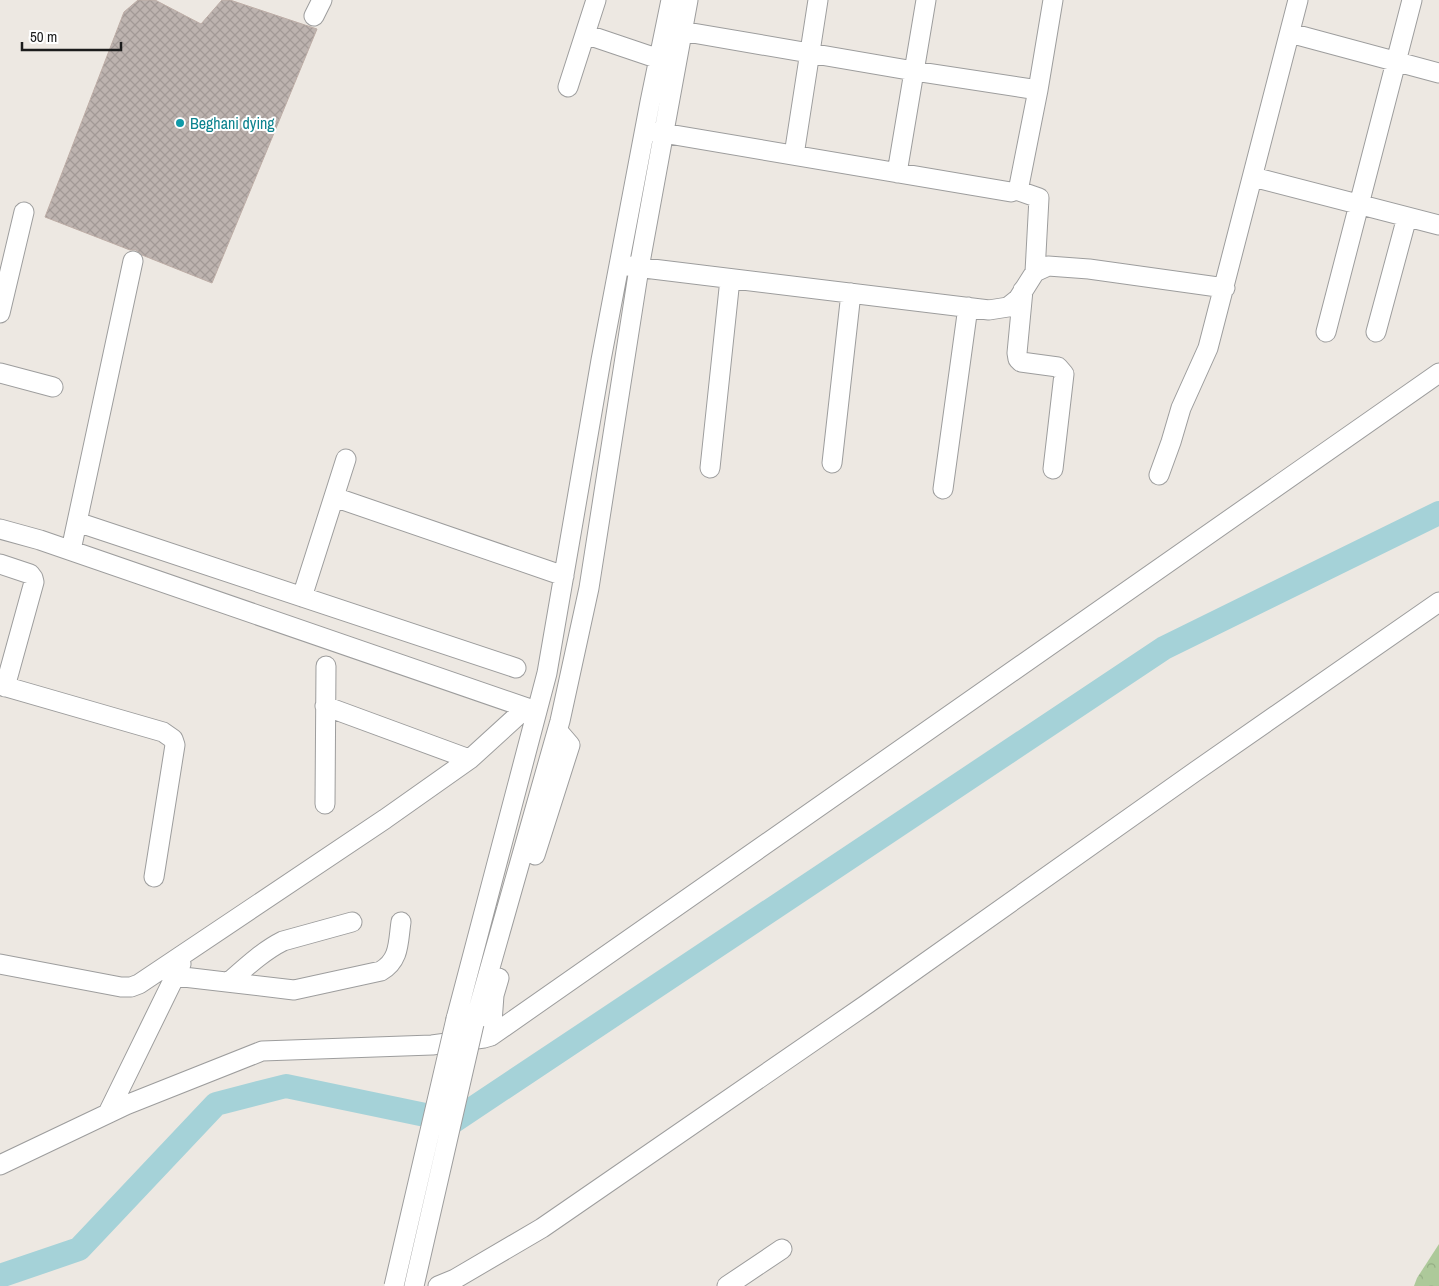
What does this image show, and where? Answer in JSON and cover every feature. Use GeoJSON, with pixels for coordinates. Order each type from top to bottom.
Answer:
{"type":"FeatureCollection","features":[{"type":"Feature","properties":{"kind":"street"},"geometry":{"type":"LineString","coordinates":[[568,87],[596,0]]}},
{"type":"Feature","properties":{"kind":"street"},"geometry":{"type":"LineString","coordinates":[[394,1286],[465,1022],[559,726],[589,588],[639,268],[654,132],[659,59],[671,0]]}},
{"type":"Feature","properties":{"kind":"street"},"geometry":{"type":"LineString","coordinates":[[414,1286],[465,1022],[532,710],[547,673],[619,264],[688,0]]}},
{"type":"Feature","properties":{"kind":"street"},"geometry":{"type":"LineString","coordinates":[[794,156],[818,0]]}},
{"type":"Feature","properties":{"kind":"street"},"geometry":{"type":"LineString","coordinates":[[897,173],[926,0]]}},
{"type":"Feature","properties":{"kind":"street"},"geometry":{"type":"LineString","coordinates":[[1016,190],[1019,186],[1038,90],[1052,0]]}},
{"type":"Feature","properties":{"kind":"street"},"geometry":{"type":"LineString","coordinates":[[1159,475],[1181,408],[1208,348],[1298,0]]}},
{"type":"Feature","properties":{"kind":"street"},"geometry":{"type":"LineString","coordinates":[[1326,332],[1412,0]]}},
{"type":"Feature","properties":{"kind":"street"},"geometry":{"type":"LineString","coordinates":[[681,31],[1038,90]]}},
{"type":"Feature","properties":{"kind":"street"},"geometry":{"type":"LineString","coordinates":[[1290,33],[1439,73]]}},
{"type":"Feature","properties":{"kind":"street"},"geometry":{"type":"LineString","coordinates":[[585,34],[659,59]]}},
{"type":"Feature","properties":{"kind":"street"},"geometry":{"type":"LineString","coordinates":[[619,264],[639,268],[989,310],[1008,307],[1018,299],[1035,272],[1039,198],[1016,190],[1011,192],[654,132]]}},
{"type":"Feature","properties":{"kind":"street"},"geometry":{"type":"LineString","coordinates":[[1253,177],[1359,206],[1439,225]]}},
{"type":"Feature","properties":{"kind":"street"},"geometry":{"type":"LineString","coordinates":[[0,313],[24,212]]}},
{"type":"Feature","properties":{"kind":"street"},"geometry":{"type":"LineString","coordinates":[[1376,332],[1407,217]]}},
{"type":"Feature","properties":{"kind":"street"},"geometry":{"type":"LineString","coordinates":[[70,550],[133,261]]}},
{"type":"Feature","properties":{"kind":"street"},"geometry":{"type":"LineString","coordinates":[[1035,272],[1048,266],[1089,269],[1225,288]]}},
{"type":"Feature","properties":{"kind":"street"},"geometry":{"type":"LineString","coordinates":[[710,468],[730,278]]}},
{"type":"Feature","properties":{"kind":"street"},"geometry":{"type":"LineString","coordinates":[[1023,290],[1016,353],[1018,359],[1021,362],[1058,368],[1064,374],[1053,469]]}},
{"type":"Feature","properties":{"kind":"street"},"geometry":{"type":"LineString","coordinates":[[832,463],[851,293]]}},
{"type":"Feature","properties":{"kind":"street"},"geometry":{"type":"LineString","coordinates":[[943,489],[968,307]]}},
{"type":"Feature","properties":{"kind":"street"},"geometry":{"type":"LineString","coordinates":[[0,373],[52,387]]}},
{"type":"Feature","properties":{"kind":"street"},"geometry":{"type":"LineString","coordinates":[[0,1165],[108,1113],[262,1050],[432,1045],[491,1036],[1439,373]]}},
{"type":"Feature","properties":{"kind":"street"},"geometry":{"type":"LineString","coordinates":[[302,596],[346,459]]}},
{"type":"Feature","properties":{"kind":"street"},"geometry":{"type":"LineString","coordinates":[[334,497],[564,576]]}},
{"type":"Feature","properties":{"kind":"street"},"geometry":{"type":"LineString","coordinates":[[77,522],[516,668]]}},
{"type":"Feature","properties":{"kind":"street"},"geometry":{"type":"LineString","coordinates":[[0,529],[70,550],[532,710],[559,726],[570,745],[540,838],[494,994],[491,1036]]}},
{"type":"Feature","properties":{"kind":"street"},"geometry":{"type":"LineString","coordinates":[[0,564],[30,574],[34,582],[2,686],[163,732],[173,739],[174,745],[154,877]]}},
{"type":"Feature","properties":{"kind":"street"},"geometry":{"type":"LineString","coordinates":[[438,1286],[455,1279],[542,1228],[867,1004],[1439,602]]}},
{"type":"Feature","properties":{"kind":"street"},"geometry":{"type":"LineString","coordinates":[[324,804],[326,666]]}},
{"type":"Feature","properties":{"kind":"street"},"geometry":{"type":"LineString","coordinates":[[325,706],[469,759]]}},
{"type":"Feature","properties":{"kind":"street"},"geometry":{"type":"LineString","coordinates":[[0,964],[126,987],[139,984],[385,819],[469,759],[532,710]]}},
{"type":"Feature","properties":{"kind":"street"},"geometry":{"type":"LineString","coordinates":[[230,982],[264,952],[283,941],[352,922]]}},
{"type":"Feature","properties":{"kind":"street"},"geometry":{"type":"LineString","coordinates":[[175,976],[294,990],[381,971],[390,966],[395,958],[401,922]]}},
{"type":"Feature","properties":{"kind":"street"},"geometry":{"type":"LineString","coordinates":[[108,1113],[186,952]]}},
{"type":"Feature","properties":{"kind":"street"},"geometry":{"type":"LineString","coordinates":[[727,1286],[782,1249]]}},
{"type":"Feature","properties":{"kind":"green space"},"geometry":{"type":"Polygon","coordinates":[[[1439,1244],[1439,1286],[1414,1286],[1417,1278],[1439,1244]]]}},
{"type":"Feature","properties":{"kind":"building","name":"Beghani dying"},"geometry":{"type":"Polygon","coordinates":[[[138,0],[155,0],[201,24],[222,0],[230,0],[317,29],[212,283],[142,255],[136,250],[130,250],[45,217],[124,12],[138,0]]]}},
{"type":"Feature","properties":{"kind":"waterway"},"geometry":{"type":"LineString","coordinates":[[0,1276],[79,1249],[216,1104],[286,1086],[454,1121],[1164,648],[1439,513]]}},
{"type":"Feature","properties":{"kind":"place","name":"Beghani dying"},"geometry":{"type":"Point","coordinates":[180,123]}}]}
